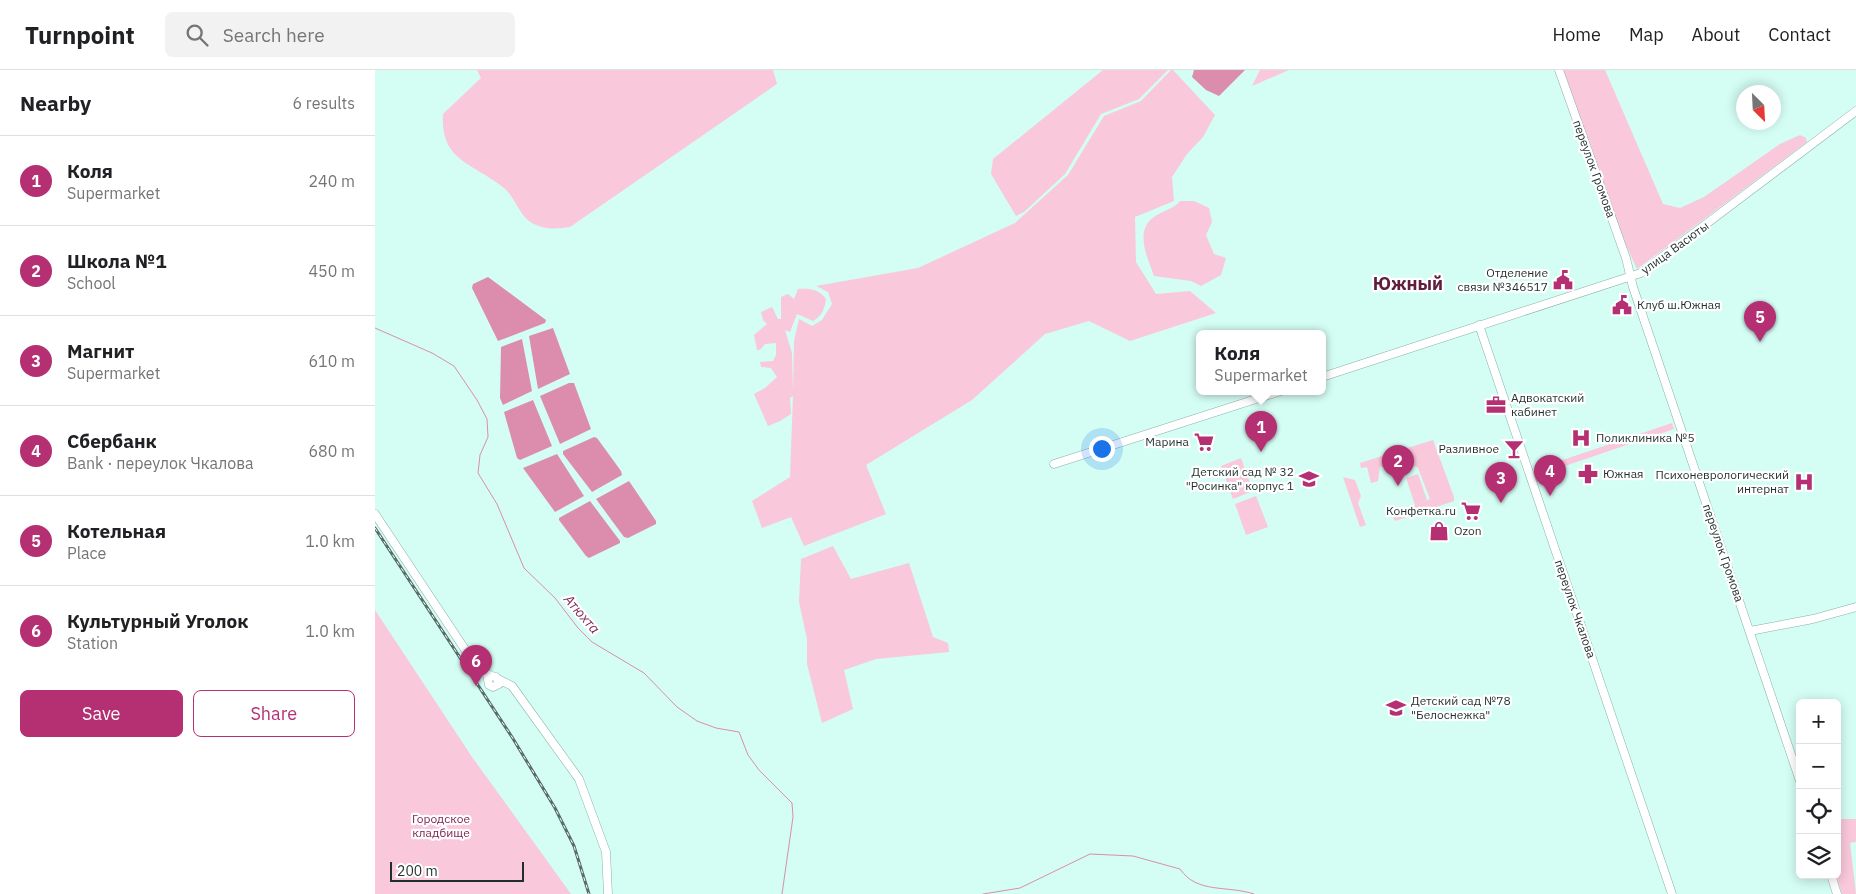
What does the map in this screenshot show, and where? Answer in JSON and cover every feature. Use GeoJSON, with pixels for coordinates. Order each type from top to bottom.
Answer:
{"type":"FeatureCollection","features":[{"type":"Feature","properties":{"kind":"street","name":"переулок Громова"},"geometry":{"type":"LineString","coordinates":[[1559,70],[1631,276],[1796,769]]}},
{"type":"Feature","properties":{"kind":"street","name":"улица Васюты"},"geometry":{"type":"LineString","coordinates":[[1326,376],[1645,271],[1856,110]]}},
{"type":"Feature","properties":{"kind":"street","name":"переулок Чкалова"},"geometry":{"type":"LineString","coordinates":[[1479,325],[1672,894]]}},
{"type":"Feature","properties":{"kind":"street"},"geometry":{"type":"LineString","coordinates":[[1054,464],[1269,395]]}},
{"type":"Feature","properties":{"kind":"street"},"geometry":{"type":"LineString","coordinates":[[375,514],[479,670],[495,679],[524,702],[579,779],[606,852],[609,864],[608,894]]}},
{"type":"Feature","properties":{"kind":"street"},"geometry":{"type":"LineString","coordinates":[[1750,631],[1813,619],[1856,607]]}},
{"type":"Feature","properties":{"kind":"street"},"geometry":{"type":"LineString","coordinates":[[1832,879],[1837,894]]}},
{"type":"Feature","properties":{"kind":"green space"},"geometry":{"type":"Polygon","coordinates":[[[477,70],[773,70],[777,84],[570,227],[551,228],[541,227],[528,220],[504,188],[461,160],[447,142],[443,114],[481,78],[477,70]]]}},
{"type":"Feature","properties":{"kind":"green space"},"geometry":{"type":"Polygon","coordinates":[[[1103,70],[1168,70],[1139,99],[1101,114],[1065,174],[1024,212],[1016,216],[991,174],[993,159],[1103,70]]]}},
{"type":"Feature","properties":{"kind":"green space"},"geometry":{"type":"Polygon","coordinates":[[[1171,70],[1215,115],[1203,137],[1187,154],[1172,177],[1174,201],[1135,217],[1136,262],[1156,294],[1190,291],[1216,313],[1130,341],[1089,321],[1045,334],[972,400],[866,465],[886,514],[804,546],[791,517],[762,528],[752,501],[790,477],[793,396],[790,398],[791,414],[768,426],[754,394],[765,388],[777,377],[771,368],[761,367],[760,362],[773,361],[776,355],[776,343],[765,344],[760,350],[757,350],[754,335],[767,324],[763,320],[761,312],[772,307],[778,319],[781,319],[781,297],[788,294],[794,299],[798,289],[813,290],[820,293],[826,299],[823,312],[819,317],[813,321],[797,314],[790,332],[785,330],[792,353],[793,392],[794,341],[799,319],[812,326],[822,320],[832,304],[828,292],[816,286],[918,268],[1015,223],[1068,175],[1104,116],[1141,101],[1171,70]]]}},
{"type":"Feature","properties":{"kind":"green space"},"geometry":{"type":"Polygon","coordinates":[[[1260,70],[1289,70],[1252,86],[1260,70]]]}},
{"type":"Feature","properties":{"kind":"green space"},"geometry":{"type":"Polygon","coordinates":[[[1562,70],[1605,70],[1663,204],[1680,208],[1704,197],[1780,144],[1800,135],[1806,138],[1807,142],[1637,269],[1622,236],[1562,70]]]}},
{"type":"Feature","properties":{"kind":"green space"},"geometry":{"type":"Polygon","coordinates":[[[1180,201],[1194,201],[1209,208],[1212,222],[1206,235],[1214,254],[1226,258],[1221,275],[1201,286],[1191,281],[1154,276],[1144,243],[1145,227],[1150,221],[1180,201]]]}},
{"type":"Feature","properties":{"kind":"green space"},"geometry":{"type":"Polygon","coordinates":[[[1672,423],[1674,429],[1547,472],[1545,466],[1672,423]]]}},
{"type":"Feature","properties":{"kind":"green space"},"geometry":{"type":"Polygon","coordinates":[[[1433,440],[1454,501],[1395,521],[1392,515],[1396,509],[1413,506],[1430,499],[1418,468],[1415,466],[1403,472],[1391,474],[1390,470],[1411,461],[1412,459],[1406,460],[1403,455],[1393,460],[1384,468],[1380,466],[1378,481],[1371,483],[1367,467],[1361,468],[1360,463],[1433,440]]]}},
{"type":"Feature","properties":{"kind":"green space"},"geometry":{"type":"Polygon","coordinates":[[[1241,458],[1253,491],[1233,499],[1221,466],[1241,458]]]}},
{"type":"Feature","properties":{"kind":"green space"},"geometry":{"type":"Polygon","coordinates":[[[1418,474],[1427,500],[1415,505],[1406,478],[1418,474]]]}},
{"type":"Feature","properties":{"kind":"green space"},"geometry":{"type":"Polygon","coordinates":[[[1343,477],[1355,480],[1361,496],[1358,503],[1366,525],[1360,527],[1343,477]]]}},
{"type":"Feature","properties":{"kind":"green space"},"geometry":{"type":"Polygon","coordinates":[[[1256,496],[1268,527],[1246,535],[1235,504],[1256,496]]]}},
{"type":"Feature","properties":{"kind":"green space"},"geometry":{"type":"Polygon","coordinates":[[[833,546],[851,579],[909,563],[933,637],[948,643],[949,652],[876,659],[844,670],[853,709],[822,723],[807,664],[807,639],[799,602],[801,559],[833,546]]]}},
{"type":"Feature","properties":{"kind":"green space","name":"Городское кладбище"},"geometry":{"type":"Polygon","coordinates":[[[375,610],[472,757],[571,894],[375,894],[375,610]]]}},
{"type":"Feature","properties":{"kind":"green space"},"geometry":{"type":"Polygon","coordinates":[[[1841,819],[1856,819],[1856,842],[1850,843],[1856,894],[1842,894],[1837,879],[1841,879],[1841,819]]]}},
{"type":"Feature","properties":{"kind":"shaded area"},"geometry":{"type":"Polygon","coordinates":[[[1194,70],[1245,70],[1219,96],[1206,90],[1192,77],[1194,70]]]}},
{"type":"Feature","properties":{"kind":"shaded area"},"geometry":{"type":"Polygon","coordinates":[[[488,277],[546,320],[545,323],[498,341],[472,288],[473,284],[488,277]]]}},
{"type":"Feature","properties":{"kind":"shaded area"},"geometry":{"type":"Polygon","coordinates":[[[553,328],[570,374],[538,389],[529,336],[553,328]]]}},
{"type":"Feature","properties":{"kind":"shaded area"},"geometry":{"type":"Polygon","coordinates":[[[522,339],[532,391],[503,405],[500,398],[501,347],[522,339]]]}},
{"type":"Feature","properties":{"kind":"shaded area"},"geometry":{"type":"Polygon","coordinates":[[[569,383],[574,383],[591,429],[560,444],[540,396],[569,383]]]}},
{"type":"Feature","properties":{"kind":"shaded area"},"geometry":{"type":"Polygon","coordinates":[[[533,400],[552,446],[520,460],[517,458],[504,412],[533,400]]]}},
{"type":"Feature","properties":{"kind":"shaded area"},"geometry":{"type":"Polygon","coordinates":[[[594,437],[597,438],[622,475],[592,492],[563,454],[563,451],[594,437]]]}},
{"type":"Feature","properties":{"kind":"shaded area"},"geometry":{"type":"Polygon","coordinates":[[[557,454],[584,496],[555,512],[523,468],[557,454]]]}},
{"type":"Feature","properties":{"kind":"shaded area"},"geometry":{"type":"Polygon","coordinates":[[[629,481],[656,521],[656,524],[628,538],[624,537],[596,499],[629,481]]]}},
{"type":"Feature","properties":{"kind":"shaded area"},"geometry":{"type":"Polygon","coordinates":[[[590,501],[620,543],[589,558],[559,518],[590,501]]]}},
{"type":"Feature","properties":{"kind":"waterway","name":"Атюхта"},"geometry":{"type":"LineString","coordinates":[[375,328],[432,353],[454,366],[477,400],[487,419],[488,437],[480,455],[478,473],[497,504],[524,568],[555,598],[578,628],[592,642],[644,673],[677,707],[697,721],[716,728],[739,732],[748,755],[759,770],[792,803],[793,817],[782,894]]}},
{"type":"Feature","properties":{"kind":"waterway"},"geometry":{"type":"LineString","coordinates":[[983,894],[1020,888],[1090,854],[1133,856],[1180,869],[1187,877],[1204,886],[1254,894]]}},
{"type":"Feature","properties":{"kind":"railway"},"geometry":{"type":"LineString","coordinates":[[375,528],[512,737],[555,808],[574,846],[589,894]]}},
{"type":"Feature","properties":{"kind":"place","name":"Отделение связи №346517"},"geometry":{"type":"Point","coordinates":[1563,280]}},
{"type":"Feature","properties":{"kind":"place","name":"Клуб ш.Южная"},"geometry":{"type":"Point","coordinates":[1622,305]}},
{"type":"Feature","properties":{"kind":"place","name":"Котельная"},"geometry":{"type":"Point","coordinates":[1760,342]}},
{"type":"Feature","properties":{"kind":"place","name":"Адвокатский кабинет"},"geometry":{"type":"Point","coordinates":[1496,405]}},
{"type":"Feature","properties":{"kind":"place","name":"Поликлиника №5"},"geometry":{"type":"Point","coordinates":[1581,438]}},
{"type":"Feature","properties":{"kind":"place","name":"Марина"},"geometry":{"type":"Point","coordinates":[1204,442]}},
{"type":"Feature","properties":{"kind":"place","name":"Разливное"},"geometry":{"type":"Point","coordinates":[1514,449]}},
{"type":"Feature","properties":{"kind":"place","name":"Коля"},"geometry":{"type":"Point","coordinates":[1261,452]}},
{"type":"Feature","properties":{"kind":"place","name":"Южная"},"geometry":{"type":"Point","coordinates":[1588,474]}},
{"type":"Feature","properties":{"kind":"place","name":"Детский сад № 32 \"Росинка\" корпус 1"},"geometry":{"type":"Point","coordinates":[1309,479]}},
{"type":"Feature","properties":{"kind":"place","name":"Психоневрологический интернат"},"geometry":{"type":"Point","coordinates":[1804,482]}},
{"type":"Feature","properties":{"kind":"place","name":"Школа №1"},"geometry":{"type":"Point","coordinates":[1398,486]}},
{"type":"Feature","properties":{"kind":"place","name":"Сбербанк"},"geometry":{"type":"Point","coordinates":[1550,496]}},
{"type":"Feature","properties":{"kind":"place","name":"Магнит"},"geometry":{"type":"Point","coordinates":[1501,503]}},
{"type":"Feature","properties":{"kind":"place","name":"Конфетка.ru"},"geometry":{"type":"Point","coordinates":[1471,511]}},
{"type":"Feature","properties":{"kind":"place","name":"Ozon"},"geometry":{"type":"Point","coordinates":[1439,531]}},
{"type":"Feature","properties":{"kind":"place","name":"Культурный Уголок"},"geometry":{"type":"Point","coordinates":[476,686]}},
{"type":"Feature","properties":{"kind":"place","name":"Детский сад №78 \"Белоснежка\""},"geometry":{"type":"Point","coordinates":[1396,708]}},
{"type":"Feature","properties":{"kind":"district","name":"Южный"},"geometry":{"type":"Point","coordinates":[1408,284]}}]}
